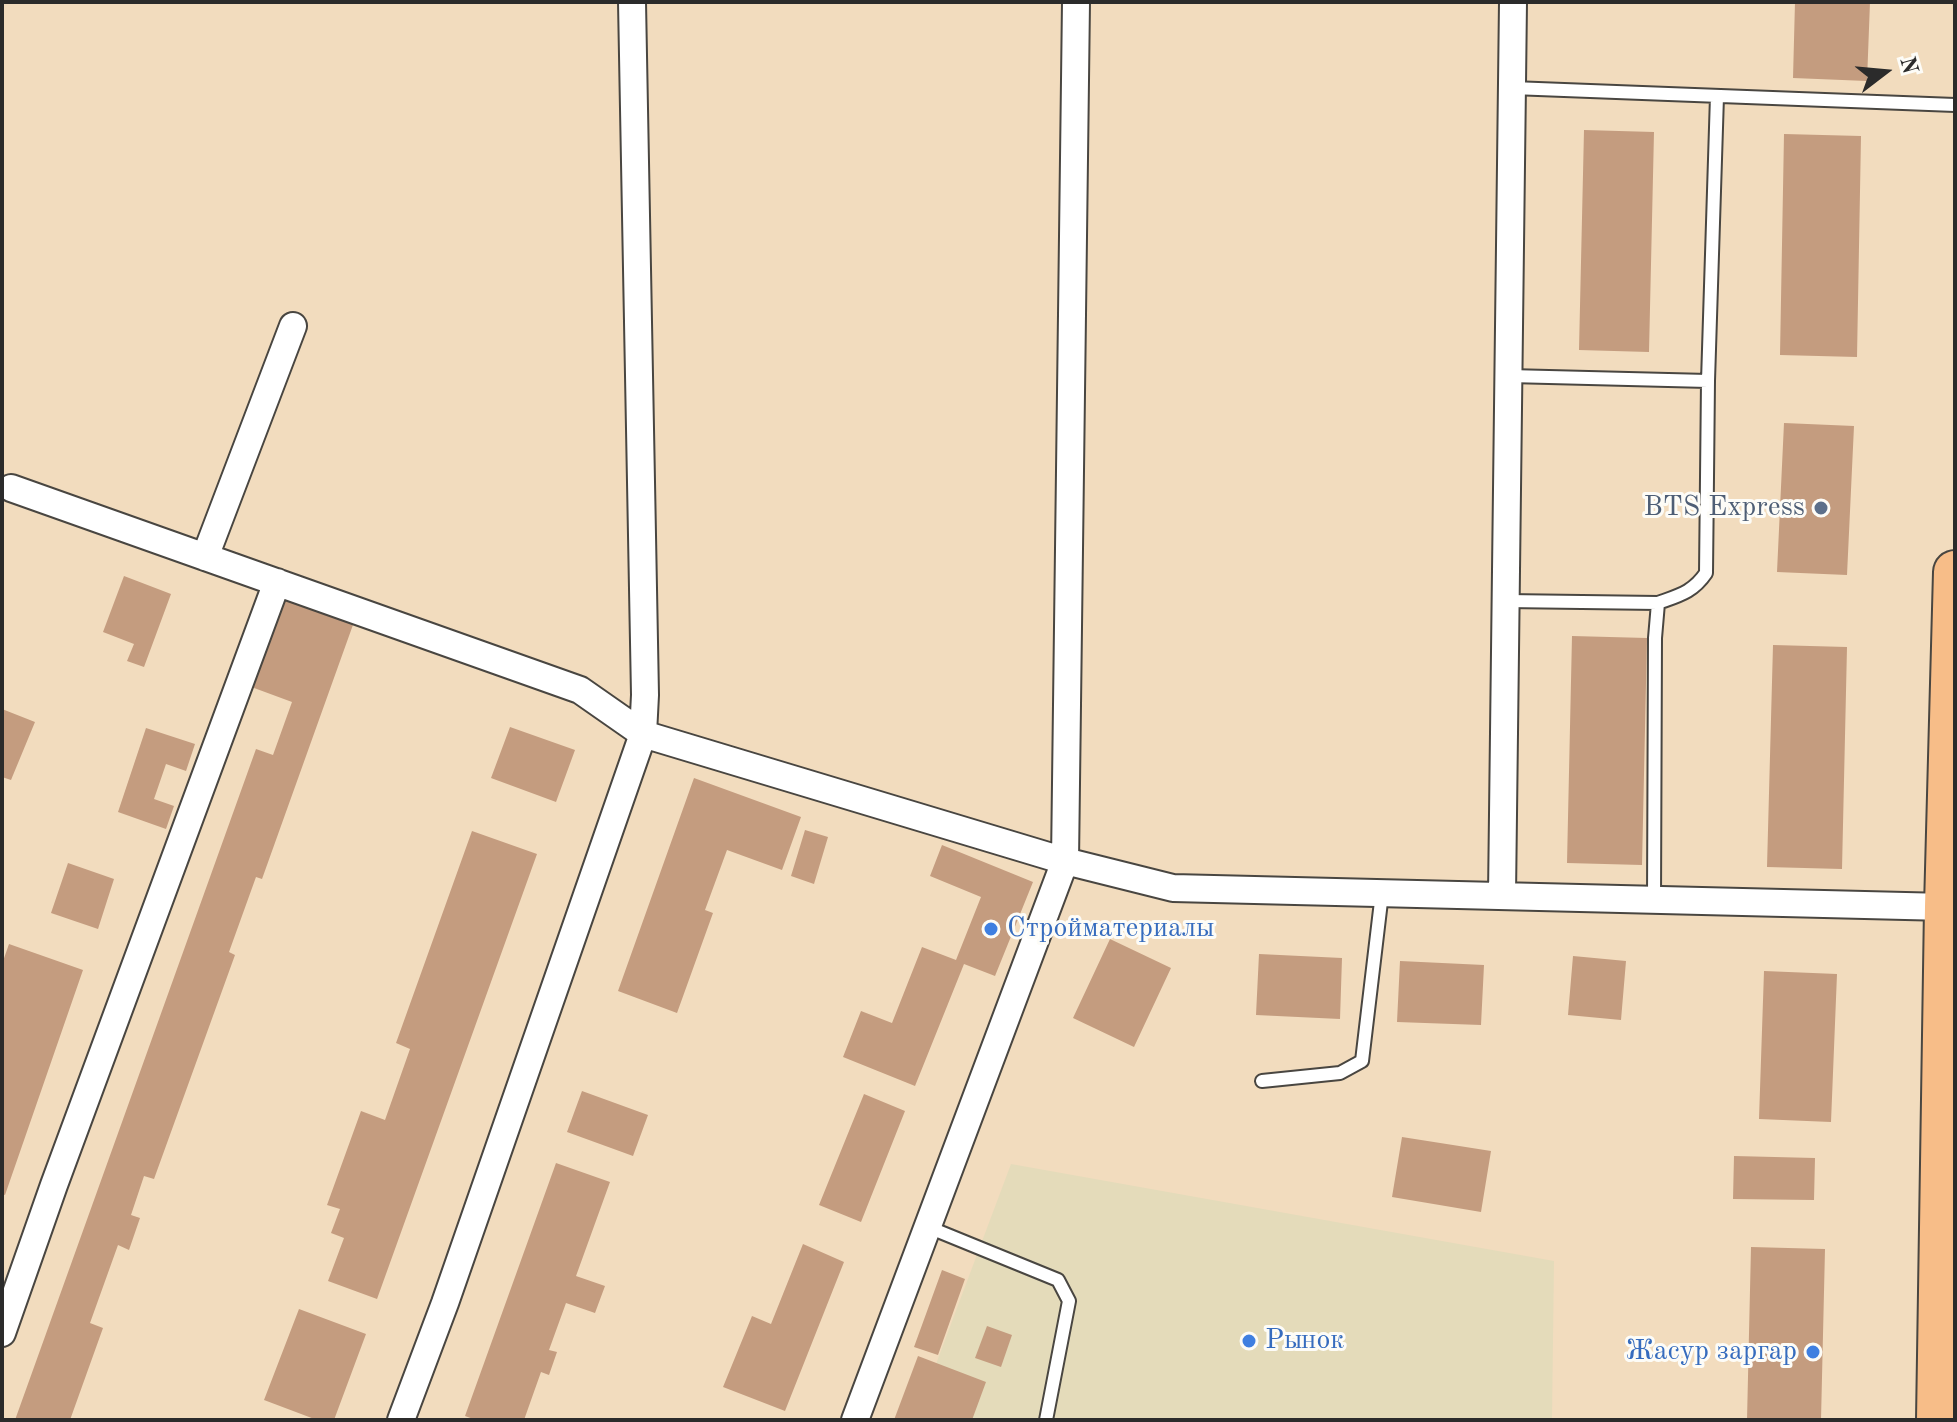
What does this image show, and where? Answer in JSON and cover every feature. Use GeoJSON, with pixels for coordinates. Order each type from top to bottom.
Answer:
{"type":"FeatureCollection","features":[{"type":"Feature","properties":{"kind":"main road"},"geometry":{"type":"LineString","coordinates":[[1938,1420],[1955,572]]}},
{"type":"Feature","properties":{"kind":"street"},"geometry":{"type":"LineString","coordinates":[[401,1420],[643,734],[632,2]]}},
{"type":"Feature","properties":{"kind":"street"},"geometry":{"type":"LineString","coordinates":[[855,1420],[1065,861],[1076,2]]}},
{"type":"Feature","properties":{"kind":"street"},"geometry":{"type":"LineString","coordinates":[[1502,895],[1513,2]]}},
{"type":"Feature","properties":{"kind":"street"},"geometry":{"type":"LineString","coordinates":[[205,557],[293,326]]}},
{"type":"Feature","properties":{"kind":"street"},"geometry":{"type":"LineString","coordinates":[[11,488],[580,690],[643,734],[1065,861],[1173,888],[1946,907]]}},
{"type":"Feature","properties":{"kind":"street"},"geometry":{"type":"LineString","coordinates":[[2,1333],[59,1170],[277,582]]}},
{"type":"Feature","properties":{"kind":"lane"},"geometry":{"type":"LineString","coordinates":[[1512,88],[1955,105]]}},
{"type":"Feature","properties":{"kind":"lane"},"geometry":{"type":"LineString","coordinates":[[1506,601],[1658,603],[1688,592],[1699,584],[1706,573],[1708,381],[1717,96]]}},
{"type":"Feature","properties":{"kind":"lane"},"geometry":{"type":"LineString","coordinates":[[1509,376],[1708,381]]}},
{"type":"Feature","properties":{"kind":"lane"},"geometry":{"type":"LineString","coordinates":[[1654,899],[1655,638],[1658,603]]}},
{"type":"Feature","properties":{"kind":"lane"},"geometry":{"type":"LineString","coordinates":[[1262,1081],[1340,1073],[1362,1061],[1382,892]]}},
{"type":"Feature","properties":{"kind":"lane"},"geometry":{"type":"LineString","coordinates":[[928,1227],[1058,1280],[1069,1301],[1046,1420]]}},
{"type":"Feature","properties":{"kind":"shaded area","name":"Рынок"},"geometry":{"type":"Polygon","coordinates":[[[1011,1164],[1554,1261],[1552,1420],[915,1420],[1011,1164]]]}},
{"type":"Feature","properties":{"kind":"building"},"geometry":{"type":"Polygon","coordinates":[[[1795,2],[1870,2],[1867,81],[1793,78],[1795,2]]]}},
{"type":"Feature","properties":{"kind":"building"},"geometry":{"type":"Polygon","coordinates":[[[1584,130],[1654,132],[1649,352],[1579,350],[1584,130]]]}},
{"type":"Feature","properties":{"kind":"building"},"geometry":{"type":"Polygon","coordinates":[[[1784,134],[1861,136],[1857,357],[1780,355],[1784,134]]]}},
{"type":"Feature","properties":{"kind":"building"},"geometry":{"type":"Polygon","coordinates":[[[1784,423],[1854,426],[1847,575],[1777,572],[1784,423]]]}},
{"type":"Feature","properties":{"kind":"building"},"geometry":{"type":"Polygon","coordinates":[[[124,576],[171,594],[144,667],[127,661],[134,644],[103,632],[124,576]]]}},
{"type":"Feature","properties":{"kind":"building"},"geometry":{"type":"Polygon","coordinates":[[[279,595],[354,622],[262,879],[256,877],[229,952],[235,955],[154,1179],[144,1176],[131,1215],[140,1218],[129,1250],[118,1245],[90,1323],[103,1328],[70,1420],[15,1420],[256,749],[273,755],[292,702],[246,685],[279,595]]]}},
{"type":"Feature","properties":{"kind":"building"},"geometry":{"type":"Polygon","coordinates":[[[1572,636],[1647,638],[1642,865],[1567,863],[1572,636]]]}},
{"type":"Feature","properties":{"kind":"building"},"geometry":{"type":"Polygon","coordinates":[[[1773,645],[1847,647],[1842,869],[1767,867],[1773,645]]]}},
{"type":"Feature","properties":{"kind":"building"},"geometry":{"type":"Polygon","coordinates":[[[2,709],[35,722],[11,780],[2,777],[2,709]]]}},
{"type":"Feature","properties":{"kind":"building"},"geometry":{"type":"Polygon","coordinates":[[[510,727],[575,750],[556,802],[491,778],[510,727]]]}},
{"type":"Feature","properties":{"kind":"building"},"geometry":{"type":"Polygon","coordinates":[[[146,728],[195,744],[186,771],[166,764],[154,799],[174,806],[166,829],[118,812],[146,728]]]}},
{"type":"Feature","properties":{"kind":"building"},"geometry":{"type":"Polygon","coordinates":[[[694,778],[801,817],[782,870],[727,850],[705,910],[713,913],[677,1013],[618,991],[694,778]]]}},
{"type":"Feature","properties":{"kind":"building"},"geometry":{"type":"Polygon","coordinates":[[[805,830],[828,837],[814,884],[791,876],[805,830]]]}},
{"type":"Feature","properties":{"kind":"building"},"geometry":{"type":"Polygon","coordinates":[[[472,831],[537,854],[377,1299],[328,1281],[344,1238],[331,1233],[340,1209],[327,1205],[361,1111],[385,1120],[410,1049],[396,1043],[472,831]]]}},
{"type":"Feature","properties":{"kind":"building"},"geometry":{"type":"Polygon","coordinates":[[[942,845],[1033,882],[995,976],[964,964],[915,1086],[843,1057],[861,1011],[892,1023],[922,947],[956,960],[981,897],[930,876],[942,845]]]}},
{"type":"Feature","properties":{"kind":"building"},"geometry":{"type":"Polygon","coordinates":[[[68,863],[114,879],[98,929],[51,913],[68,863]]]}},
{"type":"Feature","properties":{"kind":"building"},"geometry":{"type":"Polygon","coordinates":[[[1110,939],[1171,968],[1134,1047],[1073,1018],[1110,939]]]}},
{"type":"Feature","properties":{"kind":"building"},"geometry":{"type":"Polygon","coordinates":[[[9,944],[83,970],[5,1195],[2,1194],[2,964],[9,944]]]}},
{"type":"Feature","properties":{"kind":"building"},"geometry":{"type":"Polygon","coordinates":[[[1259,954],[1342,958],[1340,1019],[1256,1015],[1259,954]]]}},
{"type":"Feature","properties":{"kind":"building"},"geometry":{"type":"Polygon","coordinates":[[[1573,956],[1626,961],[1621,1020],[1568,1015],[1573,956]]]}},
{"type":"Feature","properties":{"kind":"building"},"geometry":{"type":"Polygon","coordinates":[[[1400,961],[1484,965],[1481,1025],[1397,1022],[1400,961]]]}},
{"type":"Feature","properties":{"kind":"building"},"geometry":{"type":"Polygon","coordinates":[[[1764,971],[1837,974],[1831,1122],[1759,1119],[1764,971]]]}},
{"type":"Feature","properties":{"kind":"building"},"geometry":{"type":"Polygon","coordinates":[[[582,1091],[648,1115],[633,1156],[567,1132],[582,1091]]]}},
{"type":"Feature","properties":{"kind":"building"},"geometry":{"type":"Polygon","coordinates":[[[864,1094],[905,1111],[861,1222],[819,1205],[864,1094]]]}},
{"type":"Feature","properties":{"kind":"building"},"geometry":{"type":"Polygon","coordinates":[[[1402,1137],[1491,1151],[1481,1212],[1392,1197],[1402,1137]]]}},
{"type":"Feature","properties":{"kind":"building"},"geometry":{"type":"Polygon","coordinates":[[[1734,1156],[1815,1158],[1814,1200],[1733,1199],[1734,1156]]]}},
{"type":"Feature","properties":{"kind":"building"},"geometry":{"type":"Polygon","coordinates":[[[556,1163],[610,1182],[576,1276],[605,1286],[595,1313],[566,1303],[549,1350],[557,1352],[549,1375],[541,1372],[524,1420],[476,1420],[465,1416],[556,1163]]]}},
{"type":"Feature","properties":{"kind":"building"},"geometry":{"type":"Polygon","coordinates":[[[803,1244],[844,1262],[785,1411],[723,1387],[752,1316],[771,1324],[803,1244]]]}},
{"type":"Feature","properties":{"kind":"building"},"geometry":{"type":"Polygon","coordinates":[[[1751,1247],[1825,1249],[1821,1420],[1747,1420],[1751,1247]]]}},
{"type":"Feature","properties":{"kind":"building"},"geometry":{"type":"Polygon","coordinates":[[[942,1270],[965,1279],[938,1355],[914,1347],[942,1270]]]}},
{"type":"Feature","properties":{"kind":"building"},"geometry":{"type":"Polygon","coordinates":[[[299,1309],[366,1334],[334,1420],[317,1420],[264,1400],[299,1309]]]}},
{"type":"Feature","properties":{"kind":"building"},"geometry":{"type":"Polygon","coordinates":[[[987,1326],[1012,1335],[1001,1367],[975,1358],[987,1326]]]}},
{"type":"Feature","properties":{"kind":"building"},"geometry":{"type":"Polygon","coordinates":[[[918,1356],[986,1382],[972,1420],[894,1420],[918,1356]]]}},
{"type":"Feature","properties":{"kind":"place","name":"BTS Express"},"geometry":{"type":"Point","coordinates":[1821,508]}},
{"type":"Feature","properties":{"kind":"place","name":"Стройматериалы"},"geometry":{"type":"Point","coordinates":[991,929]}},
{"type":"Feature","properties":{"kind":"place","name":"Рынок"},"geometry":{"type":"Point","coordinates":[1249,1341]}},
{"type":"Feature","properties":{"kind":"place","name":"Жасур заргар"},"geometry":{"type":"Point","coordinates":[1813,1352]}}]}
